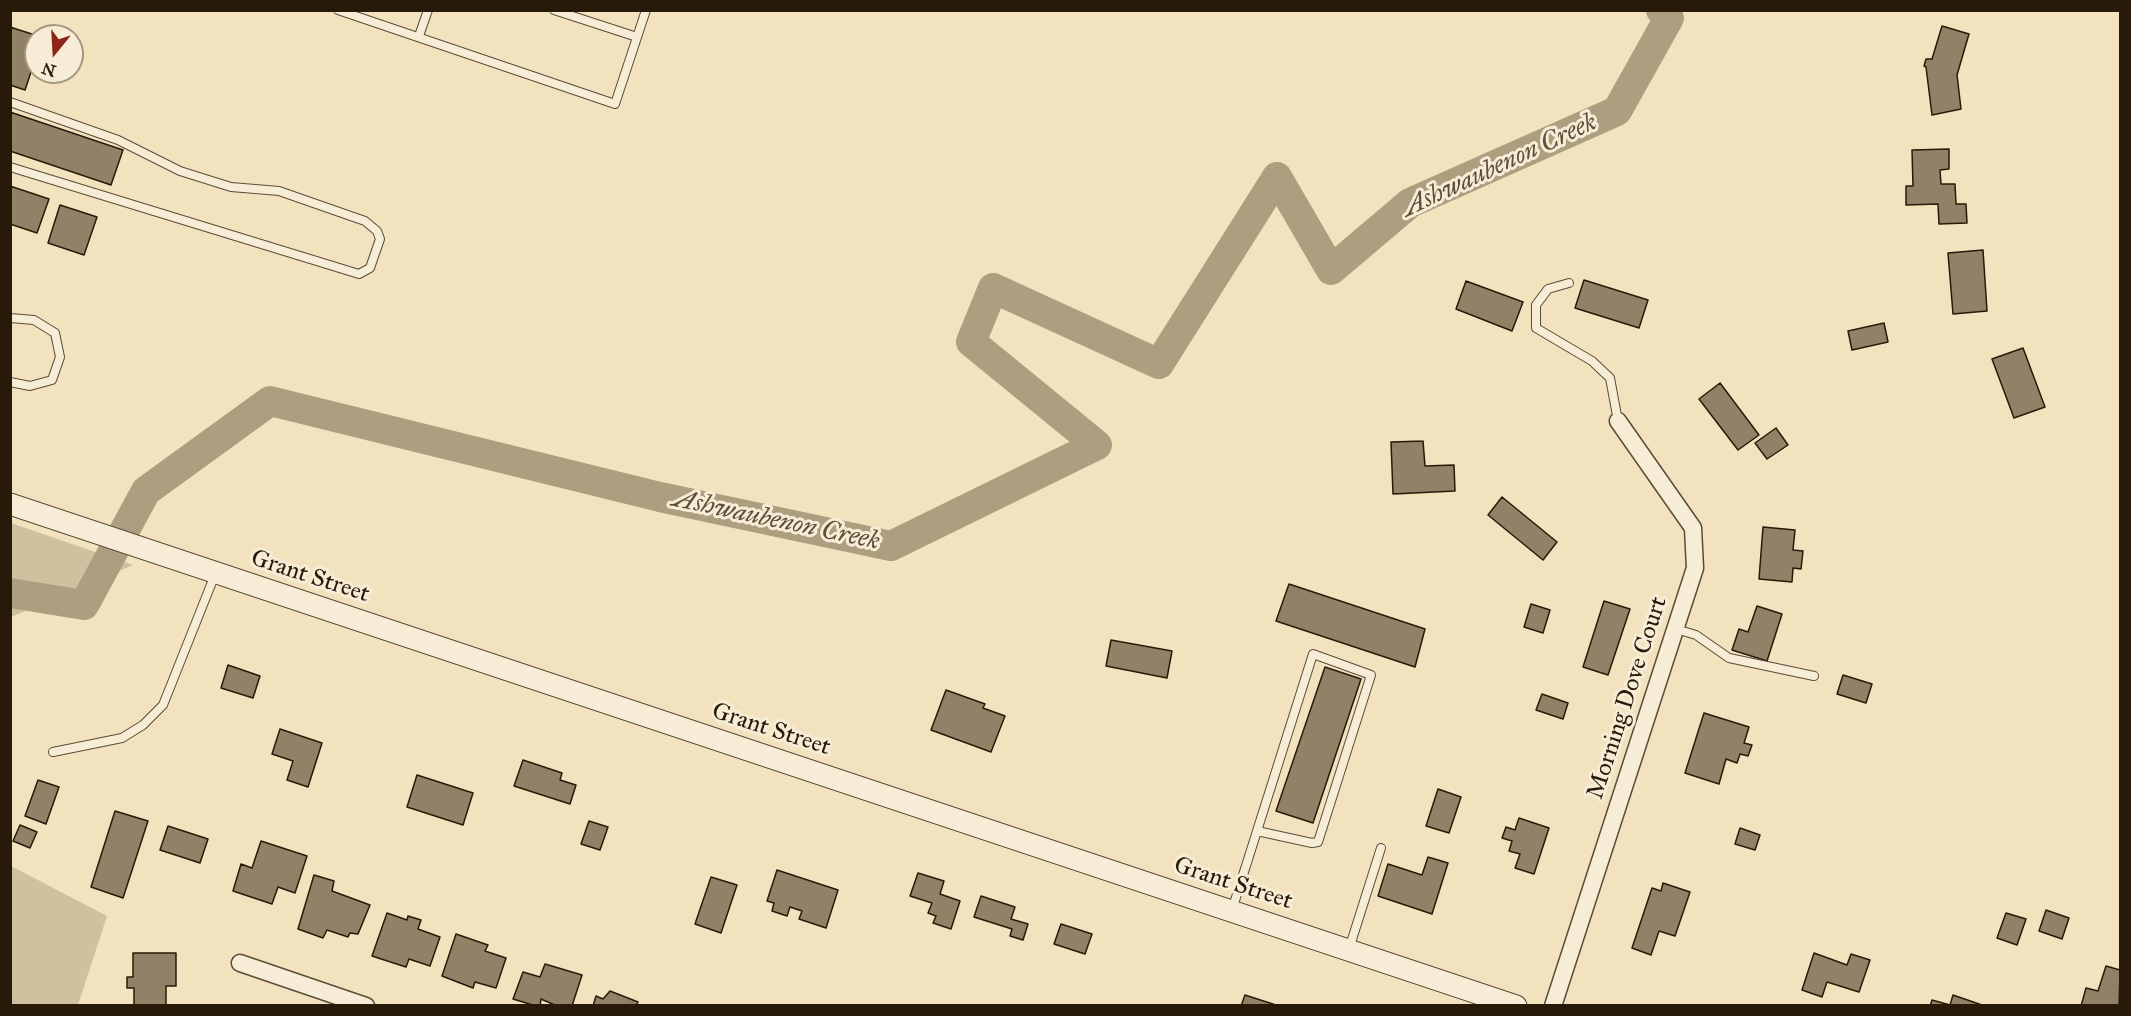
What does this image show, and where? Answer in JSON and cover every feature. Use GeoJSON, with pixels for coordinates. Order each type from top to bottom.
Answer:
{"type":"FeatureCollection","features":[{"type":"Feature","properties":{"kind":"street","name":"Morning Dove Court"},"geometry":{"type":"LineString","coordinates":[[1553,1005],[1695,568],[1693,528],[1618,421]]}},
{"type":"Feature","properties":{"kind":"street","name":"Grant Street"},"geometry":{"type":"LineString","coordinates":[[10,504],[1516,1005]]}},
{"type":"Feature","properties":{"kind":"street"},"geometry":{"type":"LineString","coordinates":[[240,963],[366,1005]]}},
{"type":"Feature","properties":{"kind":"lane"},"geometry":{"type":"LineString","coordinates":[[338,10],[615,104],[646,10]]}},
{"type":"Feature","properties":{"kind":"lane"},"geometry":{"type":"LineString","coordinates":[[419,36],[428,10]]}},
{"type":"Feature","properties":{"kind":"lane"},"geometry":{"type":"LineString","coordinates":[[554,10],[637,37]]}},
{"type":"Feature","properties":{"kind":"lane"},"geometry":{"type":"LineString","coordinates":[[10,102],[118,140],[180,171],[231,187],[279,191],[365,221],[377,231],[380,239],[370,268],[359,274],[10,167]]}},
{"type":"Feature","properties":{"kind":"lane"},"geometry":{"type":"LineString","coordinates":[[1569,283],[1548,288],[1536,305],[1536,328],[1592,361],[1610,378],[1618,421]]}},
{"type":"Feature","properties":{"kind":"lane"},"geometry":{"type":"LineString","coordinates":[[10,318],[34,320],[55,333],[60,357],[52,380],[30,386],[10,382]]}},
{"type":"Feature","properties":{"kind":"lane"},"geometry":{"type":"LineString","coordinates":[[53,752],[122,738],[143,725],[163,705],[216,572]]}},
{"type":"Feature","properties":{"kind":"lane"},"geometry":{"type":"LineString","coordinates":[[1676,629],[1696,634],[1730,658],[1814,676]]}},
{"type":"Feature","properties":{"kind":"lane"},"geometry":{"type":"LineString","coordinates":[[1232,911],[1312,654],[1371,675],[1318,842],[1312,843],[1257,831]]}},
{"type":"Feature","properties":{"kind":"lane"},"geometry":{"type":"LineString","coordinates":[[1349,950],[1381,848]]}},
{"type":"Feature","properties":{"kind":"shaded area"},"geometry":{"type":"Polygon","coordinates":[[[11,523],[133,565],[11,617],[11,523]]]}},
{"type":"Feature","properties":{"kind":"shaded area"},"geometry":{"type":"Polygon","coordinates":[[[11,866],[107,916],[78,1005],[11,1005],[11,866]]]}},
{"type":"Feature","properties":{"kind":"building"},"geometry":{"type":"Polygon","coordinates":[[[1942,26],[1969,34],[1957,75],[1961,109],[1932,115],[1926,67],[1924,66],[1926,59],[1932,59],[1942,26]]]}},
{"type":"Feature","properties":{"kind":"building"},"geometry":{"type":"Polygon","coordinates":[[[10,27],[24,32],[24,84],[27,84],[25,90],[10,85],[10,27]]]}},
{"type":"Feature","properties":{"kind":"building"},"geometry":{"type":"Polygon","coordinates":[[[10,112],[123,150],[111,185],[10,151],[10,112]]]}},
{"type":"Feature","properties":{"kind":"building"},"geometry":{"type":"Polygon","coordinates":[[[1949,149],[1949,169],[1940,170],[1941,184],[1955,184],[1956,204],[1966,204],[1967,223],[1939,224],[1938,204],[1906,205],[1906,186],[1913,186],[1912,150],[1949,149]]]}},
{"type":"Feature","properties":{"kind":"building"},"geometry":{"type":"Polygon","coordinates":[[[10,186],[49,199],[37,233],[10,224],[10,186]]]}},
{"type":"Feature","properties":{"kind":"building"},"geometry":{"type":"Polygon","coordinates":[[[60,205],[97,217],[84,255],[48,243],[60,205]]]}},
{"type":"Feature","properties":{"kind":"building"},"geometry":{"type":"Polygon","coordinates":[[[1983,250],[1987,311],[1953,314],[1948,253],[1983,250]]]}},
{"type":"Feature","properties":{"kind":"building"},"geometry":{"type":"Polygon","coordinates":[[[1584,280],[1648,300],[1639,328],[1575,308],[1584,280]]]}},
{"type":"Feature","properties":{"kind":"building"},"geometry":{"type":"Polygon","coordinates":[[[1466,281],[1523,302],[1512,331],[1456,309],[1466,281]]]}},
{"type":"Feature","properties":{"kind":"building"},"geometry":{"type":"Polygon","coordinates":[[[1884,323],[1888,342],[1852,350],[1848,331],[1884,323]]]}},
{"type":"Feature","properties":{"kind":"building"},"geometry":{"type":"Polygon","coordinates":[[[2023,348],[2045,407],[2014,418],[1992,359],[2023,348]]]}},
{"type":"Feature","properties":{"kind":"building"},"geometry":{"type":"Polygon","coordinates":[[[1720,383],[1759,435],[1738,450],[1699,399],[1720,383]]]}},
{"type":"Feature","properties":{"kind":"building"},"geometry":{"type":"Polygon","coordinates":[[[1776,428],[1788,445],[1767,459],[1755,443],[1776,428]]]}},
{"type":"Feature","properties":{"kind":"building"},"geometry":{"type":"Polygon","coordinates":[[[1423,441],[1425,466],[1454,465],[1455,491],[1393,494],[1391,442],[1423,441]]]}},
{"type":"Feature","properties":{"kind":"building"},"geometry":{"type":"Polygon","coordinates":[[[1502,497],[1557,542],[1543,560],[1488,515],[1502,497]]]}},
{"type":"Feature","properties":{"kind":"building"},"geometry":{"type":"Polygon","coordinates":[[[1763,527],[1795,530],[1793,550],[1803,551],[1801,569],[1793,568],[1792,582],[1759,579],[1763,527]]]}},
{"type":"Feature","properties":{"kind":"building"},"geometry":{"type":"Polygon","coordinates":[[[1289,584],[1425,629],[1415,667],[1276,621],[1289,584]]]}},
{"type":"Feature","properties":{"kind":"building"},"geometry":{"type":"Polygon","coordinates":[[[1604,601],[1630,609],[1608,675],[1583,667],[1604,601]]]}},
{"type":"Feature","properties":{"kind":"building"},"geometry":{"type":"Polygon","coordinates":[[[1531,604],[1550,610],[1543,633],[1524,627],[1531,604]]]}},
{"type":"Feature","properties":{"kind":"building"},"geometry":{"type":"Polygon","coordinates":[[[1757,606],[1782,614],[1767,661],[1732,650],[1739,629],[1748,632],[1757,606]]]}},
{"type":"Feature","properties":{"kind":"building"},"geometry":{"type":"Polygon","coordinates":[[[1111,640],[1172,651],[1167,678],[1106,666],[1111,640]]]}},
{"type":"Feature","properties":{"kind":"building"},"geometry":{"type":"Polygon","coordinates":[[[228,665],[260,676],[253,698],[221,688],[228,665]]]}},
{"type":"Feature","properties":{"kind":"building"},"geometry":{"type":"Polygon","coordinates":[[[1325,667],[1361,679],[1313,823],[1276,811],[1325,667]]]}},
{"type":"Feature","properties":{"kind":"building"},"geometry":{"type":"Polygon","coordinates":[[[1843,675],[1872,684],[1866,703],[1837,694],[1843,675]]]}},
{"type":"Feature","properties":{"kind":"building"},"geometry":{"type":"Polygon","coordinates":[[[946,690],[985,704],[983,708],[1005,716],[991,752],[931,730],[946,690]]]}},
{"type":"Feature","properties":{"kind":"building"},"geometry":{"type":"Polygon","coordinates":[[[1542,694],[1568,703],[1563,719],[1536,710],[1542,694]]]}},
{"type":"Feature","properties":{"kind":"building"},"geometry":{"type":"Polygon","coordinates":[[[1704,713],[1749,727],[1744,743],[1752,745],[1748,756],[1740,754],[1737,763],[1726,759],[1719,784],[1685,773],[1704,713]]]}},
{"type":"Feature","properties":{"kind":"building"},"geometry":{"type":"Polygon","coordinates":[[[280,729],[322,743],[308,787],[287,780],[293,761],[272,754],[280,729]]]}},
{"type":"Feature","properties":{"kind":"building"},"geometry":{"type":"Polygon","coordinates":[[[523,760],[562,773],[560,780],[576,785],[570,804],[514,786],[523,760]]]}},
{"type":"Feature","properties":{"kind":"building"},"geometry":{"type":"Polygon","coordinates":[[[417,775],[473,793],[463,825],[407,807],[417,775]]]}},
{"type":"Feature","properties":{"kind":"building"},"geometry":{"type":"Polygon","coordinates":[[[38,780],[59,787],[46,824],[25,816],[38,780]]]}},
{"type":"Feature","properties":{"kind":"building"},"geometry":{"type":"Polygon","coordinates":[[[1438,789],[1461,797],[1449,833],[1426,826],[1438,789]]]}},
{"type":"Feature","properties":{"kind":"building"},"geometry":{"type":"Polygon","coordinates":[[[115,811],[148,821],[123,898],[91,887],[115,811]]]}},
{"type":"Feature","properties":{"kind":"building"},"geometry":{"type":"Polygon","coordinates":[[[1519,818],[1549,828],[1534,874],[1515,868],[1520,854],[1509,851],[1512,841],[1502,838],[1506,827],[1515,830],[1519,818]]]}},
{"type":"Feature","properties":{"kind":"building"},"geometry":{"type":"Polygon","coordinates":[[[589,821],[608,827],[600,850],[581,844],[589,821]]]}},
{"type":"Feature","properties":{"kind":"building"},"geometry":{"type":"Polygon","coordinates":[[[20,825],[37,832],[30,848],[13,841],[20,825]]]}},
{"type":"Feature","properties":{"kind":"building"},"geometry":{"type":"Polygon","coordinates":[[[168,826],[208,839],[200,863],[160,850],[168,826]]]}},
{"type":"Feature","properties":{"kind":"building"},"geometry":{"type":"Polygon","coordinates":[[[1740,828],[1760,835],[1755,850],[1735,844],[1740,828]]]}},
{"type":"Feature","properties":{"kind":"building"},"geometry":{"type":"Polygon","coordinates":[[[261,841],[307,856],[295,893],[278,887],[272,904],[233,891],[241,864],[252,868],[261,841]]]}},
{"type":"Feature","properties":{"kind":"building"},"geometry":{"type":"Polygon","coordinates":[[[1428,857],[1448,863],[1432,914],[1378,896],[1388,864],[1422,875],[1428,857]]]}},
{"type":"Feature","properties":{"kind":"building"},"geometry":{"type":"Polygon","coordinates":[[[777,870],[838,890],[826,928],[799,919],[802,911],[790,907],[787,916],[772,911],[774,903],[767,901],[777,870]]]}},
{"type":"Feature","properties":{"kind":"building"},"geometry":{"type":"Polygon","coordinates":[[[918,873],[944,881],[940,894],[960,901],[951,929],[933,923],[936,916],[928,913],[932,903],[910,896],[918,873]]]}},
{"type":"Feature","properties":{"kind":"building"},"geometry":{"type":"Polygon","coordinates":[[[314,875],[334,881],[332,891],[370,905],[358,934],[350,933],[348,937],[327,930],[323,938],[298,929],[314,875]]]}},
{"type":"Feature","properties":{"kind":"building"},"geometry":{"type":"Polygon","coordinates":[[[711,877],[737,885],[721,933],[695,924],[711,877]]]}},
{"type":"Feature","properties":{"kind":"building"},"geometry":{"type":"Polygon","coordinates":[[[1663,883],[1690,892],[1675,936],[1659,931],[1651,955],[1632,948],[1652,888],[1661,891],[1663,883]]]}},
{"type":"Feature","properties":{"kind":"building"},"geometry":{"type":"Polygon","coordinates":[[[981,896],[1015,907],[1011,919],[1028,924],[1023,940],[1010,936],[1012,929],[974,917],[981,896]]]}},
{"type":"Feature","properties":{"kind":"building"},"geometry":{"type":"Polygon","coordinates":[[[2046,910],[2069,918],[2062,939],[2039,931],[2046,910]]]}},
{"type":"Feature","properties":{"kind":"building"},"geometry":{"type":"Polygon","coordinates":[[[387,913],[407,920],[408,916],[421,920],[418,929],[440,937],[430,966],[409,959],[406,967],[372,956],[387,913]]]}},
{"type":"Feature","properties":{"kind":"building"},"geometry":{"type":"Polygon","coordinates":[[[2006,913],[2026,919],[2017,945],[1997,938],[2006,913]]]}},
{"type":"Feature","properties":{"kind":"building"},"geometry":{"type":"Polygon","coordinates":[[[1061,924],[1092,934],[1085,954],[1054,944],[1061,924]]]}},
{"type":"Feature","properties":{"kind":"building"},"geometry":{"type":"Polygon","coordinates":[[[456,934],[488,945],[485,951],[506,958],[496,988],[475,982],[473,988],[442,976],[456,934]]]}},
{"type":"Feature","properties":{"kind":"building"},"geometry":{"type":"Polygon","coordinates":[[[133,953],[176,953],[176,986],[166,986],[166,1006],[134,1006],[134,988],[127,988],[127,977],[133,977],[133,953]]]}},
{"type":"Feature","properties":{"kind":"building"},"geometry":{"type":"Polygon","coordinates":[[[1814,953],[1847,965],[1851,954],[1870,960],[1859,992],[1827,982],[1822,997],[1802,990],[1814,953]]]}},
{"type":"Feature","properties":{"kind":"building"},"geometry":{"type":"Polygon","coordinates":[[[545,964],[582,975],[572,1006],[557,1006],[541,999],[540,1006],[536,1006],[513,999],[523,972],[540,977],[545,964]]]}},
{"type":"Feature","properties":{"kind":"building"},"geometry":{"type":"Polygon","coordinates":[[[2106,966],[2120,970],[2119,1006],[2081,1006],[2086,988],[2098,991],[2106,966]]]}},
{"type":"Feature","properties":{"kind":"building"},"geometry":{"type":"Polygon","coordinates":[[[610,991],[638,1002],[636,1006],[593,1006],[596,996],[603,999],[610,991]]]}},
{"type":"Feature","properties":{"kind":"building"},"geometry":{"type":"Polygon","coordinates":[[[1245,995],[1279,1006],[1241,1006],[1245,995]]]}},
{"type":"Feature","properties":{"kind":"building"},"geometry":{"type":"Polygon","coordinates":[[[1953,995],[1982,1006],[1930,1006],[1932,1000],[1950,1005],[1953,995]]]}},
{"type":"Feature","properties":{"kind":"waterway","name":"Ashwaubenon Creek"},"geometry":{"type":"LineString","coordinates":[[10,593],[84,605],[146,491],[270,401],[660,497],[891,546],[1097,445],[971,342],[993,288],[1159,364],[1277,177],[1331,270],[1410,203],[1617,111],[1669,18],[1661,10]]}}]}
